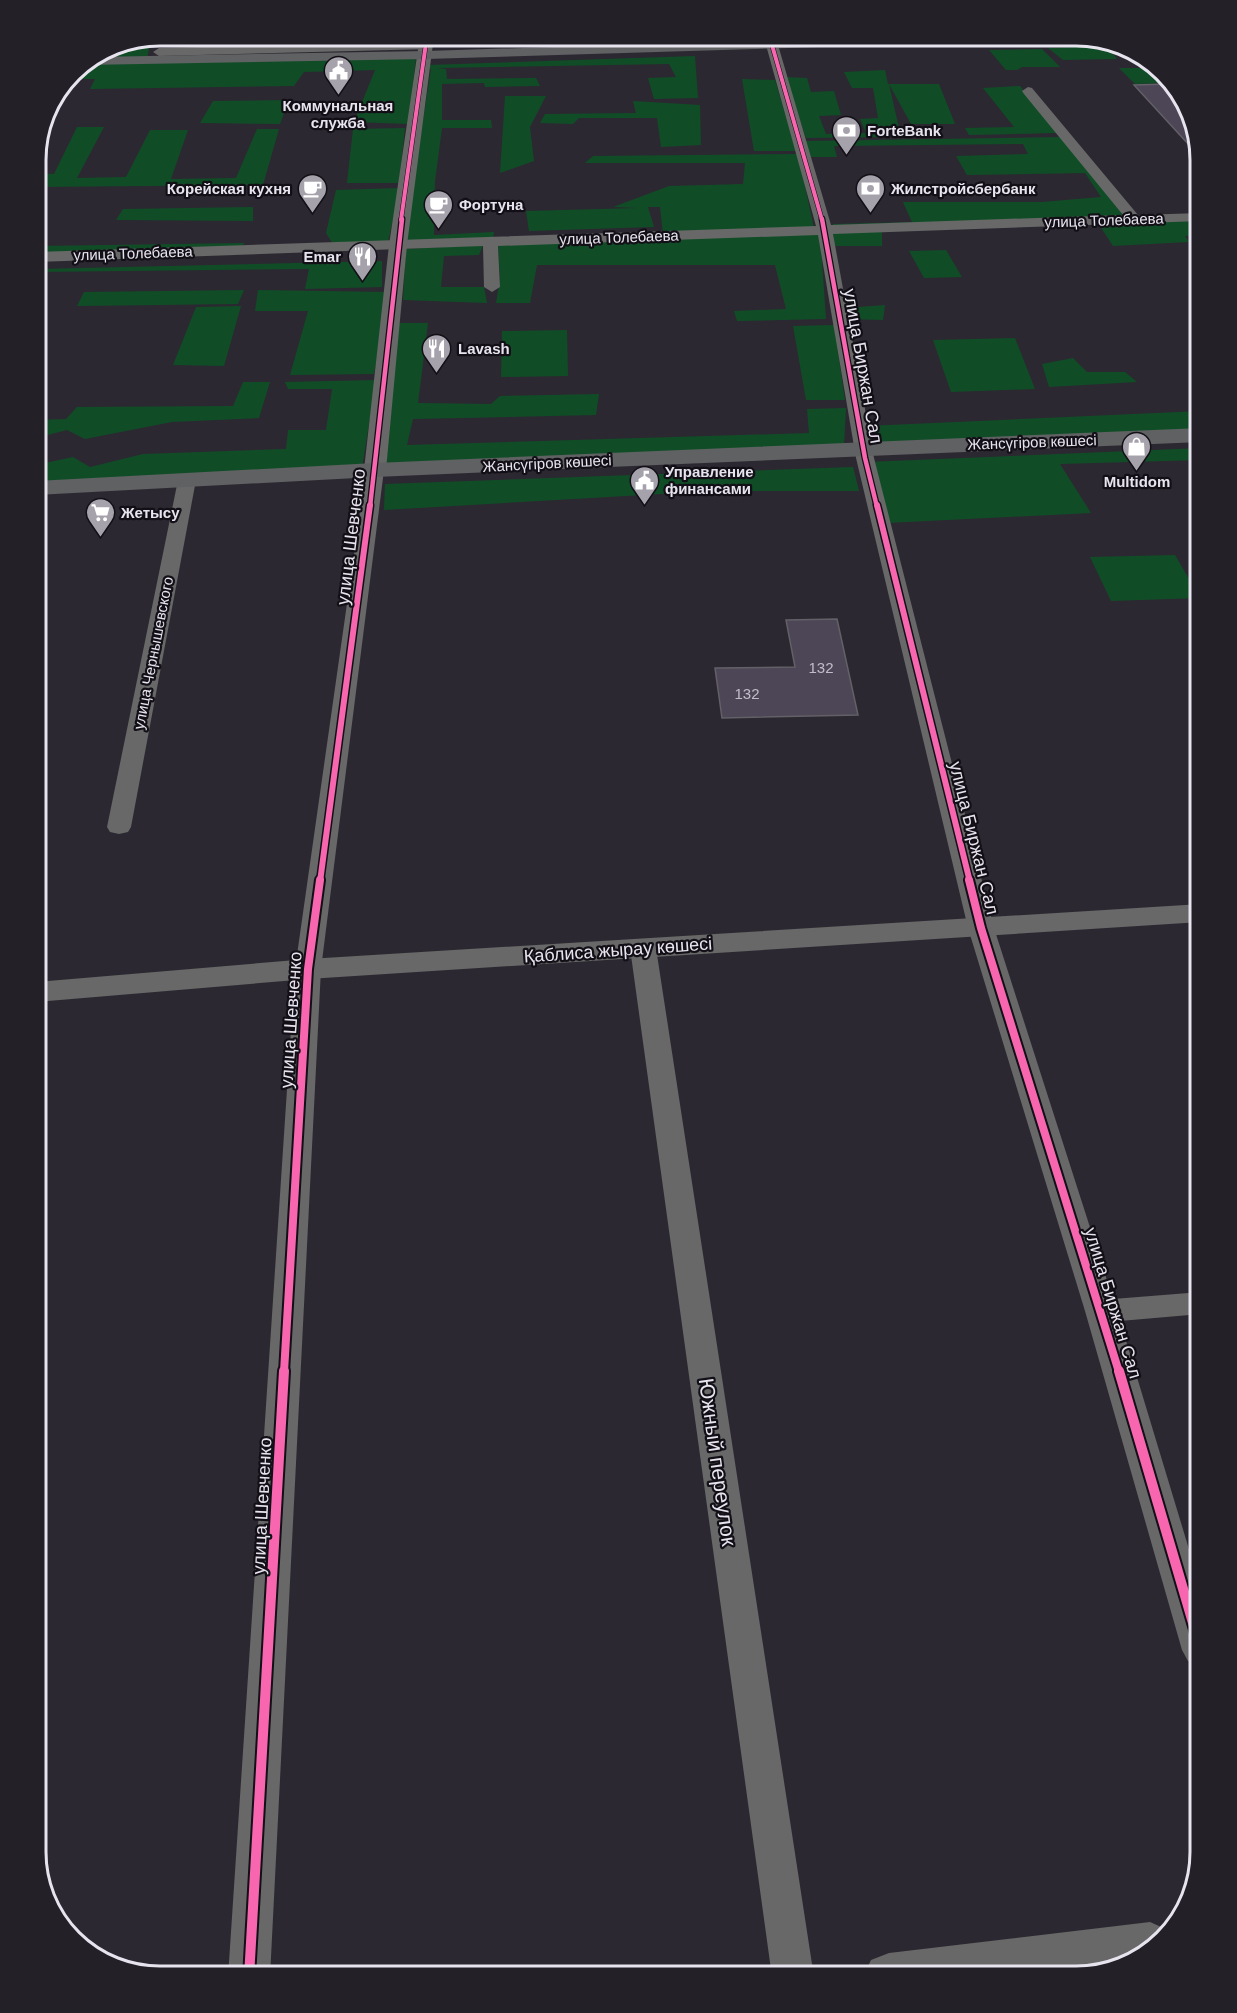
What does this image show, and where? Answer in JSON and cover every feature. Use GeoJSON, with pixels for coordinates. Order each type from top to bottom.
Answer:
{"type":"FeatureCollection","features":[{"type":"Feature","properties":{"kind":"main road"},"geometry":{"type":"LineString","coordinates":[[106,61],[158,56],[400,47]]}},
{"type":"Feature","properties":{"kind":"main road","name":"Жансүгіров көшесі"},"geometry":{"type":"LineString","coordinates":[[47,487],[375,470],[1190,435]]}},
{"type":"Feature","properties":{"kind":"street"},"geometry":{"type":"LineString","coordinates":[[158,56],[160,47]]}},
{"type":"Feature","properties":{"kind":"street","name":"улица Шевченко"},"geometry":{"type":"LineString","coordinates":[[250,1966],[308,969],[375,470],[398,245],[427,47]]}},
{"type":"Feature","properties":{"kind":"street","name":"улица Биржан Сал"},"geometry":{"type":"LineString","coordinates":[[773,47],[825,230],[862,449],[981,928],[1190,1604]]}},
{"type":"Feature","properties":{"kind":"street"},"geometry":{"type":"LineString","coordinates":[[1028,91],[1134,219]]}},
{"type":"Feature","properties":{"kind":"street","name":"улица Толебаева"},"geometry":{"type":"LineString","coordinates":[[47,257],[1190,217]]}},
{"type":"Feature","properties":{"kind":"street"},"geometry":{"type":"LineString","coordinates":[[490,242],[492,287]]}},
{"type":"Feature","properties":{"kind":"street","name":"улица Чернышевского"},"geometry":{"type":"LineString","coordinates":[[119,827],[187,480]]}},
{"type":"Feature","properties":{"kind":"street","name":"Қаблиса жырау көшесі"},"geometry":{"type":"LineString","coordinates":[[47,991],[308,969],[1190,914]]}},
{"type":"Feature","properties":{"kind":"street","name":"Южный переулок"},"geometry":{"type":"LineString","coordinates":[[643,948],[791,1966]]}},
{"type":"Feature","properties":{"kind":"street"},"geometry":{"type":"LineString","coordinates":[[1101,1311],[1190,1304]]}},
{"type":"Feature","properties":{"kind":"street"},"geometry":{"type":"LineString","coordinates":[[982,1966],[1140,1947]]}},
{"type":"Feature","properties":{"kind":"green space"},"geometry":{"type":"Polygon","coordinates":[[[149,48],[147,59],[107,60],[117,55],[149,48]]]}},
{"type":"Feature","properties":{"kind":"green space"},"geometry":{"type":"Polygon","coordinates":[[[1048,48],[1098,49],[1112,53],[1117,59],[1063,60],[1048,48]]]}},
{"type":"Feature","properties":{"kind":"green space"},"geometry":{"type":"Polygon","coordinates":[[[1042,49],[1060,67],[1022,67],[1017,70],[1006,70],[989,50],[1042,49]]]}},
{"type":"Feature","properties":{"kind":"green space"},"geometry":{"type":"Polygon","coordinates":[[[695,56],[698,98],[654,99],[648,78],[676,77],[669,64],[437,68],[446,69],[447,79],[536,78],[540,86],[485,87],[484,83],[442,84],[442,120],[491,120],[492,128],[442,128],[435,181],[434,235],[494,232],[493,239],[404,242],[431,69],[428,65],[695,56]]]}},
{"type":"Feature","properties":{"kind":"green space"},"geometry":{"type":"Polygon","coordinates":[[[416,58],[408,124],[354,122],[375,70],[304,72],[294,86],[90,89],[95,79],[81,79],[101,64],[416,58]]]}},
{"type":"Feature","properties":{"kind":"green space"},"geometry":{"type":"Polygon","coordinates":[[[1119,68],[1142,68],[1160,83],[1135,84],[1119,68]]]}},
{"type":"Feature","properties":{"kind":"green space"},"geometry":{"type":"Polygon","coordinates":[[[885,70],[901,137],[806,138],[785,77],[807,78],[811,92],[834,91],[841,115],[819,116],[826,134],[866,133],[860,119],[878,118],[873,88],[852,88],[844,72],[885,70]]]}},
{"type":"Feature","properties":{"kind":"green space"},"geometry":{"type":"Polygon","coordinates":[[[742,79],[775,80],[796,151],[754,151],[742,79]]]}},
{"type":"Feature","properties":{"kind":"green space"},"geometry":{"type":"Polygon","coordinates":[[[889,84],[939,84],[955,124],[911,124],[889,84]]]}},
{"type":"Feature","properties":{"kind":"green space"},"geometry":{"type":"Polygon","coordinates":[[[1020,86],[1057,133],[969,135],[965,128],[1014,127],[983,88],[1020,86]]]}},
{"type":"Feature","properties":{"kind":"green space"},"geometry":{"type":"Polygon","coordinates":[[[505,96],[546,96],[530,127],[534,161],[500,173],[505,96]]]}},
{"type":"Feature","properties":{"kind":"green space"},"geometry":{"type":"Polygon","coordinates":[[[289,100],[280,124],[200,123],[213,101],[289,100]]]}},
{"type":"Feature","properties":{"kind":"green space"},"geometry":{"type":"Polygon","coordinates":[[[633,101],[700,105],[701,145],[661,147],[657,118],[579,118],[573,124],[540,123],[545,114],[636,113],[633,101]]]}},
{"type":"Feature","properties":{"kind":"green space"},"geometry":{"type":"Polygon","coordinates":[[[77,127],[104,127],[77,178],[126,177],[150,130],[188,130],[171,179],[236,178],[257,129],[279,129],[263,185],[47,187],[47,174],[54,174],[77,127]]]}},
{"type":"Feature","properties":{"kind":"green space"},"geometry":{"type":"Polygon","coordinates":[[[405,128],[399,183],[347,183],[353,129],[405,128]]]}},
{"type":"Feature","properties":{"kind":"green space"},"geometry":{"type":"Polygon","coordinates":[[[1064,137],[1131,218],[832,229],[833,224],[912,222],[903,202],[1042,202],[1101,197],[1085,173],[967,175],[956,156],[1028,154],[1023,144],[834,146],[837,157],[809,157],[803,141],[1064,137]]]}},
{"type":"Feature","properties":{"kind":"green space"},"geometry":{"type":"Polygon","coordinates":[[[798,154],[814,228],[663,235],[660,207],[648,207],[654,227],[529,231],[526,211],[638,208],[613,207],[669,186],[743,184],[745,163],[585,163],[593,156],[798,154]]]}},
{"type":"Feature","properties":{"kind":"green space"},"geometry":{"type":"Polygon","coordinates":[[[400,188],[388,242],[333,244],[326,233],[336,190],[400,188]]]}},
{"type":"Feature","properties":{"kind":"green space"},"geometry":{"type":"Polygon","coordinates":[[[253,207],[253,221],[116,220],[123,209],[253,207]]]}},
{"type":"Feature","properties":{"kind":"green space"},"geometry":{"type":"Polygon","coordinates":[[[1190,219],[1190,236],[1185,236],[1189,242],[1113,246],[1098,223],[1190,219]]]}},
{"type":"Feature","properties":{"kind":"green space"},"geometry":{"type":"Polygon","coordinates":[[[833,231],[882,231],[882,246],[834,246],[833,231]]]}},
{"type":"Feature","properties":{"kind":"green space"},"geometry":{"type":"Polygon","coordinates":[[[820,232],[826,319],[737,321],[734,311],[786,309],[775,265],[537,265],[530,303],[496,303],[500,279],[498,244],[820,232]]]}},
{"type":"Feature","properties":{"kind":"green space"},"geometry":{"type":"Polygon","coordinates":[[[245,243],[240,247],[47,254],[47,246],[245,243]]]}},
{"type":"Feature","properties":{"kind":"green space"},"geometry":{"type":"Polygon","coordinates":[[[483,245],[479,255],[444,256],[441,287],[484,287],[487,303],[403,300],[406,249],[483,245]]]}},
{"type":"Feature","properties":{"kind":"green space"},"geometry":{"type":"Polygon","coordinates":[[[946,250],[962,277],[924,278],[909,251],[946,250]]]}},
{"type":"Feature","properties":{"kind":"green space"},"geometry":{"type":"Polygon","coordinates":[[[382,261],[382,287],[305,289],[309,269],[47,272],[47,269],[382,261]]]}},
{"type":"Feature","properties":{"kind":"green space"},"geometry":{"type":"Polygon","coordinates":[[[244,290],[238,304],[77,306],[84,292],[244,290]]]}},
{"type":"Feature","properties":{"kind":"green space"},"geometry":{"type":"Polygon","coordinates":[[[258,290],[388,292],[374,374],[290,375],[308,311],[255,311],[258,290]]]}},
{"type":"Feature","properties":{"kind":"green space"},"geometry":{"type":"Polygon","coordinates":[[[885,305],[883,320],[845,319],[845,308],[885,305]]]}},
{"type":"Feature","properties":{"kind":"green space"},"geometry":{"type":"Polygon","coordinates":[[[241,306],[224,366],[173,365],[196,307],[241,306]]]}},
{"type":"Feature","properties":{"kind":"green space"},"geometry":{"type":"Polygon","coordinates":[[[399,323],[428,323],[418,403],[491,404],[500,396],[599,394],[596,415],[413,419],[407,445],[809,433],[807,409],[846,408],[844,446],[385,466],[399,323]]]}},
{"type":"Feature","properties":{"kind":"green space"},"geometry":{"type":"Polygon","coordinates":[[[834,325],[845,400],[806,400],[793,326],[834,325]]]}},
{"type":"Feature","properties":{"kind":"green space"},"geometry":{"type":"Polygon","coordinates":[[[567,330],[568,376],[501,377],[502,331],[567,330]]]}},
{"type":"Feature","properties":{"kind":"green space"},"geometry":{"type":"Polygon","coordinates":[[[1015,338],[1035,389],[951,392],[933,340],[1015,338]]]}},
{"type":"Feature","properties":{"kind":"green space"},"geometry":{"type":"Polygon","coordinates":[[[1073,358],[1087,372],[1125,372],[1137,382],[1049,387],[1042,364],[1073,358]]]}},
{"type":"Feature","properties":{"kind":"green space"},"geometry":{"type":"Polygon","coordinates":[[[376,380],[362,468],[47,484],[47,463],[73,457],[90,467],[143,454],[286,449],[288,430],[326,430],[332,389],[288,389],[285,382],[376,380]]]}},
{"type":"Feature","properties":{"kind":"green space"},"geometry":{"type":"Polygon","coordinates":[[[243,382],[270,382],[259,418],[172,422],[85,439],[67,430],[47,435],[47,420],[66,419],[77,407],[233,406],[243,382]]]}},
{"type":"Feature","properties":{"kind":"green space"},"geometry":{"type":"Polygon","coordinates":[[[1190,411],[1190,432],[871,446],[866,426],[1190,411]]]}},
{"type":"Feature","properties":{"kind":"green space"},"geometry":{"type":"Polygon","coordinates":[[[1190,448],[1190,460],[1060,464],[1091,513],[887,523],[866,462],[1190,448]]]}},
{"type":"Feature","properties":{"kind":"green space"},"geometry":{"type":"Polygon","coordinates":[[[853,467],[859,491],[713,491],[384,510],[385,484],[853,467]]]}},
{"type":"Feature","properties":{"kind":"green space"},"geometry":{"type":"Polygon","coordinates":[[[1175,555],[1190,581],[1190,598],[1111,601],[1090,557],[1175,555]]]}},
{"type":"Feature","properties":{"kind":"building"},"geometry":{"type":"Polygon","coordinates":[[[1134,85],[1162,85],[1179,110],[1190,146],[1134,85]]]}},
{"type":"Feature","properties":{"kind":"building"},"geometry":{"type":"Polygon","coordinates":[[[837,619],[858,715],[722,718],[715,668],[795,667],[786,620],[837,619]]]}},
{"type":"Feature","properties":{"kind":"cycle path"},"geometry":{"type":"LineString","coordinates":[[250,1966],[308,969],[375,470],[398,245],[425,47]]}},
{"type":"Feature","properties":{"kind":"cycle path"},"geometry":{"type":"LineString","coordinates":[[773,47],[825,230],[865,458],[981,928],[1101,1311],[1190,1613]]}},
{"type":"Feature","properties":{"kind":"place","name":"Коммунальная служба"},"geometry":{"type":"Point","coordinates":[338,96]}},
{"type":"Feature","properties":{"kind":"place","name":"ForteBank"},"geometry":{"type":"Point","coordinates":[846,156]}},
{"type":"Feature","properties":{"kind":"place","name":"Корейская кухня"},"geometry":{"type":"Point","coordinates":[312,214]}},
{"type":"Feature","properties":{"kind":"place","name":"Жилстройсбербанк"},"geometry":{"type":"Point","coordinates":[870,214]}},
{"type":"Feature","properties":{"kind":"place","name":"Фортуна"},"geometry":{"type":"Point","coordinates":[438,230]}},
{"type":"Feature","properties":{"kind":"place","name":"Emar"},"geometry":{"type":"Point","coordinates":[362,282]}},
{"type":"Feature","properties":{"kind":"place","name":"Lavash"},"geometry":{"type":"Point","coordinates":[437,374]}},
{"type":"Feature","properties":{"kind":"place","name":"Multidom"},"geometry":{"type":"Point","coordinates":[1137,472]}},
{"type":"Feature","properties":{"kind":"place","name":"Управление финансами"},"geometry":{"type":"Point","coordinates":[644,506]}},
{"type":"Feature","properties":{"kind":"place","name":"Жетысу"},"geometry":{"type":"Point","coordinates":[100,538]}}]}
